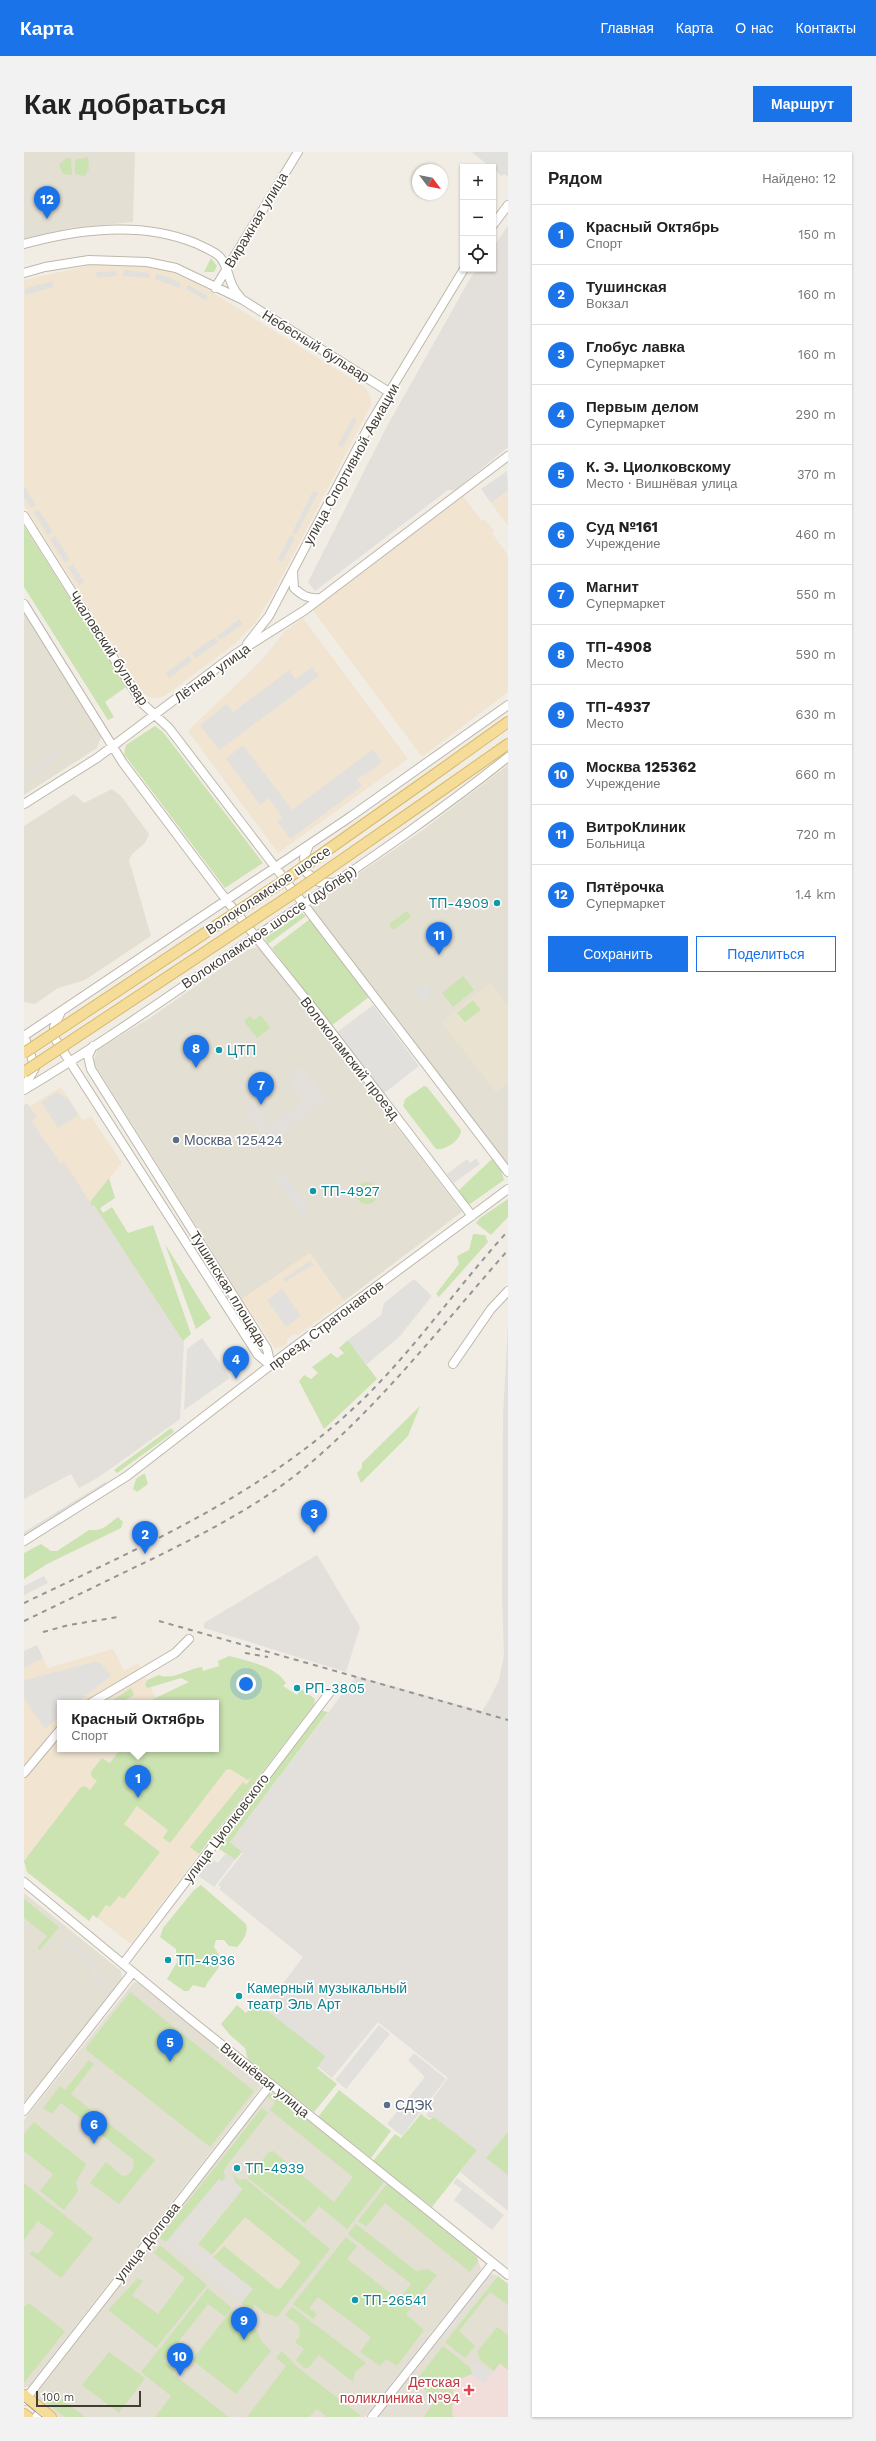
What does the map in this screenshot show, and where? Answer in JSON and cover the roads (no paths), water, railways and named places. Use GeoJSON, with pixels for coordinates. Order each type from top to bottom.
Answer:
{"type":"FeatureCollection","features":[{"type":"Feature","properties":{"kind":"main road","name":"Волоколамское шоссе"},"geometry":{"type":"LineString","coordinates":[[24,1053],[284,880],[508,722]]}},
{"type":"Feature","properties":{"kind":"main road","name":"Волоколамское шоссе"},"geometry":{"type":"LineString","coordinates":[[24,1072],[297,891],[508,744]]}},
{"type":"Feature","properties":{"kind":"main road"},"geometry":{"type":"LineString","coordinates":[[25,2398],[39,2413],[51,2417]]}},
{"type":"Feature","properties":{"kind":"main road"},"geometry":{"type":"LineString","coordinates":[[24,2414],[28,2417]]}},
{"type":"Feature","properties":{"kind":"street","name":"Виражная улица"},"geometry":{"type":"LineString","coordinates":[[215,288],[298,152]]}},
{"type":"Feature","properties":{"kind":"street"},"geometry":{"type":"LineString","coordinates":[[496,221],[508,205]]}},
{"type":"Feature","properties":{"kind":"street","name":"Небесный бульвар"},"geometry":{"type":"LineString","coordinates":[[24,244],[73,234],[140,230],[174,237],[212,251],[220,256],[226,268],[233,290],[243,300]]}},
{"type":"Feature","properties":{"kind":"street","name":"Небесный бульвар"},"geometry":{"type":"LineString","coordinates":[[24,273],[72,262],[121,260],[147,262],[176,268],[198,277],[215,288],[243,300],[389,392]]}},
{"type":"Feature","properties":{"kind":"street","name":"улица Спортивной Авиации"},"geometry":{"type":"LineString","coordinates":[[234,655],[250,641],[269,616],[389,392],[462,272]]}},
{"type":"Feature","properties":{"kind":"street","name":"Лётная улица"},"geometry":{"type":"LineString","coordinates":[[24,804],[97,758],[112,745],[155,715],[234,655],[305,610],[508,456]]}},
{"type":"Feature","properties":{"kind":"street","name":"Чкаловский бульвар"},"geometry":{"type":"LineString","coordinates":[[24,516],[142,703],[169,728],[276,868]]}},
{"type":"Feature","properties":{"kind":"street"},"geometry":{"type":"LineString","coordinates":[[294,569],[292,578],[294,588],[302,596],[312,599],[321,598]]}},
{"type":"Feature","properties":{"kind":"street"},"geometry":{"type":"LineString","coordinates":[[24,604],[123,763],[227,901]]}},
{"type":"Feature","properties":{"kind":"street"},"geometry":{"type":"LineString","coordinates":[[24,1088],[35,1068],[24,1035],[310,845],[508,705]]}},
{"type":"Feature","properties":{"kind":"street","name":"Волоколамское шоссе (дублёр)"},"geometry":{"type":"LineString","coordinates":[[24,1088],[95,1044],[256,937],[456,799],[508,757]]}},
{"type":"Feature","properties":{"kind":"street"},"geometry":{"type":"LineString","coordinates":[[310,845],[304,858],[307,873],[319,882],[336,882]]}},
{"type":"Feature","properties":{"kind":"street"},"geometry":{"type":"LineString","coordinates":[[276,868],[508,1172]]}},
{"type":"Feature","properties":{"kind":"street","name":"Волоколамский проезд"},"geometry":{"type":"LineString","coordinates":[[227,901],[472,1216]]}},
{"type":"Feature","properties":{"kind":"street","name":"Тушинская площадь"},"geometry":{"type":"LineString","coordinates":[[63,1010],[55,1021],[53,1032],[69,1060],[258,1355],[271,1366]]}},
{"type":"Feature","properties":{"kind":"street","name":"Тушинская площадь"},"geometry":{"type":"LineString","coordinates":[[95,1044],[88,1056],[92,1069],[267,1349],[271,1366]]}},
{"type":"Feature","properties":{"kind":"street","name":"проезд Стратонавтов"},"geometry":{"type":"LineString","coordinates":[[24,1541],[127,1476],[271,1366],[508,1189]]}},
{"type":"Feature","properties":{"kind":"street"},"geometry":{"type":"LineString","coordinates":[[454,1364],[491,1309],[508,1291]]}},
{"type":"Feature","properties":{"kind":"street"},"geometry":{"type":"LineString","coordinates":[[96,1700],[174,1653],[189,1639]]}},
{"type":"Feature","properties":{"kind":"street","name":"улица Циолковского"},"geometry":{"type":"LineString","coordinates":[[123,1964],[330,1692]]}},
{"type":"Feature","properties":{"kind":"street"},"geometry":{"type":"LineString","coordinates":[[24,1773],[57,1734]]}},
{"type":"Feature","properties":{"kind":"street","name":"Вишнёвая улица"},"geometry":{"type":"LineString","coordinates":[[24,1882],[132,1972],[508,2275]]}},
{"type":"Feature","properties":{"kind":"street"},"geometry":{"type":"LineString","coordinates":[[24,2111],[132,1972]]}},
{"type":"Feature","properties":{"kind":"street","name":"улица Долгова"},"geometry":{"type":"LineString","coordinates":[[25,2398],[271,2084]]}},
{"type":"Feature","properties":{"kind":"street"},"geometry":{"type":"LineString","coordinates":[[372,2417],[493,2263]]}},
{"type":"Feature","properties":{"kind":"tram line"},"geometry":{"type":"LineString","coordinates":[[24,2402],[42,2417]]}},
{"type":"Feature","properties":{"kind":"railway"},"geometry":{"type":"LineString","coordinates":[[24,1603],[199,1517],[281,1466],[320,1437],[357,1405],[377,1385],[416,1342],[508,1231]]}},
{"type":"Feature","properties":{"kind":"railway"},"geometry":{"type":"LineString","coordinates":[[24,1621],[150,1560],[232,1518],[289,1480],[335,1441],[387,1389],[508,1250]]}},
{"type":"Feature","properties":{"kind":"railway"},"geometry":{"type":"LineString","coordinates":[[43,1632],[69,1625],[118,1617]]}},
{"type":"Feature","properties":{"kind":"railway"},"geometry":{"type":"LineString","coordinates":[[159,1621],[508,1720]]}},
{"type":"Feature","properties":{"kind":"railway"},"geometry":{"type":"LineString","coordinates":[[245,1653],[268,1657]]}},
{"type":"Feature","properties":{"kind":"place","name":"Пятёрочка"},"geometry":{"type":"Point","coordinates":[47,219]}},
{"type":"Feature","properties":{"kind":"place","name":"ТП-4909"},"geometry":{"type":"Point","coordinates":[497,903]}},
{"type":"Feature","properties":{"kind":"place","name":"ВитроКлиник"},"geometry":{"type":"Point","coordinates":[439,955]}},
{"type":"Feature","properties":{"kind":"place","name":"ЦТП"},"geometry":{"type":"Point","coordinates":[219,1050]}},
{"type":"Feature","properties":{"kind":"place","name":"ТП-4908"},"geometry":{"type":"Point","coordinates":[196,1068]}},
{"type":"Feature","properties":{"kind":"place","name":"Магнит"},"geometry":{"type":"Point","coordinates":[261,1105]}},
{"type":"Feature","properties":{"kind":"place","name":"Москва 125424"},"geometry":{"type":"Point","coordinates":[176,1140]}},
{"type":"Feature","properties":{"kind":"place","name":"ТП-4927"},"geometry":{"type":"Point","coordinates":[313,1191]}},
{"type":"Feature","properties":{"kind":"place","name":"Первым делом"},"geometry":{"type":"Point","coordinates":[236,1379]}},
{"type":"Feature","properties":{"kind":"place","name":"Глобус лавка"},"geometry":{"type":"Point","coordinates":[314,1533]}},
{"type":"Feature","properties":{"kind":"place","name":"Тушинская"},"geometry":{"type":"Point","coordinates":[145,1554]}},
{"type":"Feature","properties":{"kind":"place","name":"РП-3805"},"geometry":{"type":"Point","coordinates":[297,1688]}},
{"type":"Feature","properties":{"kind":"place","name":"Красный Октябрь"},"geometry":{"type":"Point","coordinates":[138,1798]}},
{"type":"Feature","properties":{"kind":"place","name":"ТП-4936"},"geometry":{"type":"Point","coordinates":[168,1960]}},
{"type":"Feature","properties":{"kind":"place","name":"Камерный музыкальный театр Эль Арт"},"geometry":{"type":"Point","coordinates":[239,1996]}},
{"type":"Feature","properties":{"kind":"place","name":"К. Э. Циолковскому"},"geometry":{"type":"Point","coordinates":[170,2062]}},
{"type":"Feature","properties":{"kind":"place","name":"СДЭК"},"geometry":{"type":"Point","coordinates":[387,2105]}},
{"type":"Feature","properties":{"kind":"place","name":"Суд №161"},"geometry":{"type":"Point","coordinates":[94,2144]}},
{"type":"Feature","properties":{"kind":"place","name":"ТП-4939"},"geometry":{"type":"Point","coordinates":[237,2168]}},
{"type":"Feature","properties":{"kind":"place","name":"ТП-26541"},"geometry":{"type":"Point","coordinates":[355,2300]}},
{"type":"Feature","properties":{"kind":"place","name":"ТП-4937"},"geometry":{"type":"Point","coordinates":[244,2340]}},
{"type":"Feature","properties":{"kind":"place","name":"Москва 125362"},"geometry":{"type":"Point","coordinates":[180,2376]}},
{"type":"Feature","properties":{"kind":"place","name":"Детская поликлиника №94"},"geometry":{"type":"Point","coordinates":[469,2390]}}]}
